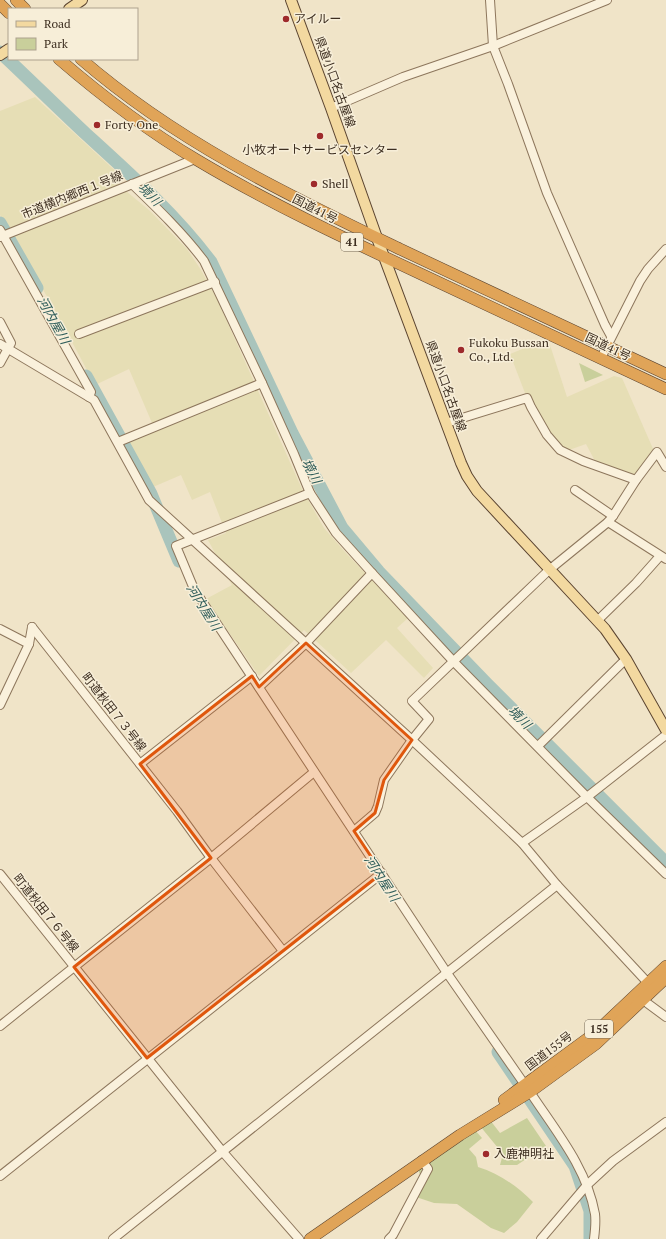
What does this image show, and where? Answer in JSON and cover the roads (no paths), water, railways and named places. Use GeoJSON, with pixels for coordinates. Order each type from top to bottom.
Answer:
{"type":"FeatureCollection","features":[{"type":"Feature","properties":{"kind":"highway"},"geometry":{"type":"LineString","coordinates":[[16,0],[24,8]]}},
{"type":"Feature","properties":{"kind":"highway"},"geometry":{"type":"LineString","coordinates":[[0,4],[8,12]]}},
{"type":"Feature","properties":{"kind":"highway","name":"国道41号"},"geometry":{"type":"LineString","coordinates":[[60,60],[114,103],[195,159],[253,192],[384,257],[666,388]]}},
{"type":"Feature","properties":{"kind":"highway","name":"国道41号"},"geometry":{"type":"LineString","coordinates":[[82,60],[146,110],[204,148],[265,183],[377,238],[609,341],[666,374]]}},
{"type":"Feature","properties":{"kind":"highway","name":"国道155号"},"geometry":{"type":"LineString","coordinates":[[528,1088],[595,1033],[666,966]]}},
{"type":"Feature","properties":{"kind":"highway","name":"国道155号"},"geometry":{"type":"LineString","coordinates":[[310,1239],[422,1160],[596,1044],[666,978]]}},
{"type":"Feature","properties":{"kind":"main road"},"geometry":{"type":"LineString","coordinates":[[70,8],[82,0]]}},
{"type":"Feature","properties":{"kind":"main road","name":"県道小口名古屋線"},"geometry":{"type":"LineString","coordinates":[[291,0],[384,257],[461,464],[467,476],[477,491],[605,629],[626,659],[666,730]]}},
{"type":"Feature","properties":{"kind":"street"},"geometry":{"type":"LineString","coordinates":[[490,0],[493,46],[547,193],[604,325],[609,341]]}},
{"type":"Feature","properties":{"kind":"street"},"geometry":{"type":"LineString","coordinates":[[331,108],[403,77],[493,46],[607,0]]}},
{"type":"Feature","properties":{"kind":"street","name":"市道横内郷西１号線"},"geometry":{"type":"LineString","coordinates":[[1,234],[195,159]]}},
{"type":"Feature","properties":{"kind":"street"},"geometry":{"type":"LineString","coordinates":[[132,184],[193,246],[204,261],[262,383],[310,493],[336,533],[372,573],[457,658],[587,797],[666,874]]}},
{"type":"Feature","properties":{"kind":"street"},"geometry":{"type":"LineString","coordinates":[[1,234],[91,392],[90,397]]}},
{"type":"Feature","properties":{"kind":"street"},"geometry":{"type":"LineString","coordinates":[[601,358],[640,281],[648,269],[666,249]]}},
{"type":"Feature","properties":{"kind":"street"},"geometry":{"type":"LineString","coordinates":[[79,334],[215,282]]}},
{"type":"Feature","properties":{"kind":"street"},"geometry":{"type":"LineString","coordinates":[[0,322],[10,341],[10,345],[0,363]]}},
{"type":"Feature","properties":{"kind":"street"},"geometry":{"type":"LineString","coordinates":[[0,344],[90,397],[96,403],[150,500],[522,843],[557,885],[648,983]]}},
{"type":"Feature","properties":{"kind":"street"},"geometry":{"type":"LineString","coordinates":[[118,442],[262,383]]}},
{"type":"Feature","properties":{"kind":"street"},"geometry":{"type":"LineString","coordinates":[[446,423],[527,398],[547,435],[560,450],[583,461],[636,480]]}},
{"type":"Feature","properties":{"kind":"street"},"geometry":{"type":"LineString","coordinates":[[354,831],[375,813],[384,780],[412,740],[429,719],[412,701],[549,570],[610,519],[657,452],[666,467]]}},
{"type":"Feature","properties":{"kind":"street"},"geometry":{"type":"LineString","coordinates":[[575,490],[610,519],[663,557],[597,621]]}},
{"type":"Feature","properties":{"kind":"street"},"geometry":{"type":"LineString","coordinates":[[310,493],[176,546],[194,590],[447,973],[528,1088],[577,1164],[587,1185],[595,1215],[594,1239]]}},
{"type":"Feature","properties":{"kind":"street"},"geometry":{"type":"LineString","coordinates":[[259,687],[306,643],[372,573]]}},
{"type":"Feature","properties":{"kind":"street","name":"町道秋田７３号線"},"geometry":{"type":"LineString","coordinates":[[29,644],[32,627],[177,811],[283,951]]}},
{"type":"Feature","properties":{"kind":"street"},"geometry":{"type":"LineString","coordinates":[[0,629],[29,644],[0,705]]}},
{"type":"Feature","properties":{"kind":"street"},"geometry":{"type":"LineString","coordinates":[[538,746],[626,659]]}},
{"type":"Feature","properties":{"kind":"street"},"geometry":{"type":"LineString","coordinates":[[140,764],[252,676]]}},
{"type":"Feature","properties":{"kind":"street"},"geometry":{"type":"LineString","coordinates":[[522,843],[587,797],[666,735]]}},
{"type":"Feature","properties":{"kind":"street"},"geometry":{"type":"LineString","coordinates":[[0,1026],[212,858],[314,772]]}},
{"type":"Feature","properties":{"kind":"street"},"geometry":{"type":"LineString","coordinates":[[0,1176],[382,873]]}},
{"type":"Feature","properties":{"kind":"street","name":"町道秋田７６号線"},"geometry":{"type":"LineString","coordinates":[[0,874],[222,1152],[299,1239]]}},
{"type":"Feature","properties":{"kind":"street"},"geometry":{"type":"LineString","coordinates":[[113,1239],[557,885]]}},
{"type":"Feature","properties":{"kind":"street"},"geometry":{"type":"LineString","coordinates":[[643,1000],[666,1017]]}},
{"type":"Feature","properties":{"kind":"street"},"geometry":{"type":"LineString","coordinates":[[541,1239],[587,1185],[613,1161],[666,1122]]}},
{"type":"Feature","properties":{"kind":"street"},"geometry":{"type":"LineString","coordinates":[[389,1239],[393,1235],[428,1169],[422,1160]]}},
{"type":"Feature","properties":{"kind":"waterway","name":"境川"},"geometry":{"type":"LineString","coordinates":[[0,52],[8,60]]}},
{"type":"Feature","properties":{"kind":"waterway","name":"境川"},"geometry":{"type":"LineString","coordinates":[[8,60],[152,195],[197,244],[211,262],[292,433],[342,528],[379,572],[487,684],[666,863]]}},
{"type":"Feature","properties":{"kind":"waterway","name":"河内屋川"},"geometry":{"type":"LineString","coordinates":[[0,223],[37,288]]}},
{"type":"Feature","properties":{"kind":"waterway","name":"河内屋川"},"geometry":{"type":"LineString","coordinates":[[86,376],[151,494],[179,561]]}},
{"type":"Feature","properties":{"kind":"waterway","name":"河内屋川"},"geometry":{"type":"LineString","coordinates":[[498,1052],[575,1166],[590,1211],[590,1239]]}},
{"type":"Feature","properties":{"kind":"place","name":"アイルー"},"geometry":{"type":"Point","coordinates":[286,19]}},
{"type":"Feature","properties":{"kind":"place","name":"Forty One"},"geometry":{"type":"Point","coordinates":[97,125]}},
{"type":"Feature","properties":{"kind":"place","name":"小牧オートサービスセンター"},"geometry":{"type":"Point","coordinates":[320,136]}},
{"type":"Feature","properties":{"kind":"place","name":"Shell"},"geometry":{"type":"Point","coordinates":[314,184]}},
{"type":"Feature","properties":{"kind":"place","name":"Fukoku Bussan Co., Ltd."},"geometry":{"type":"Point","coordinates":[461,350]}},
{"type":"Feature","properties":{"kind":"place","name":"入鹿神明社"},"geometry":{"type":"Point","coordinates":[486,1154]}}]}
